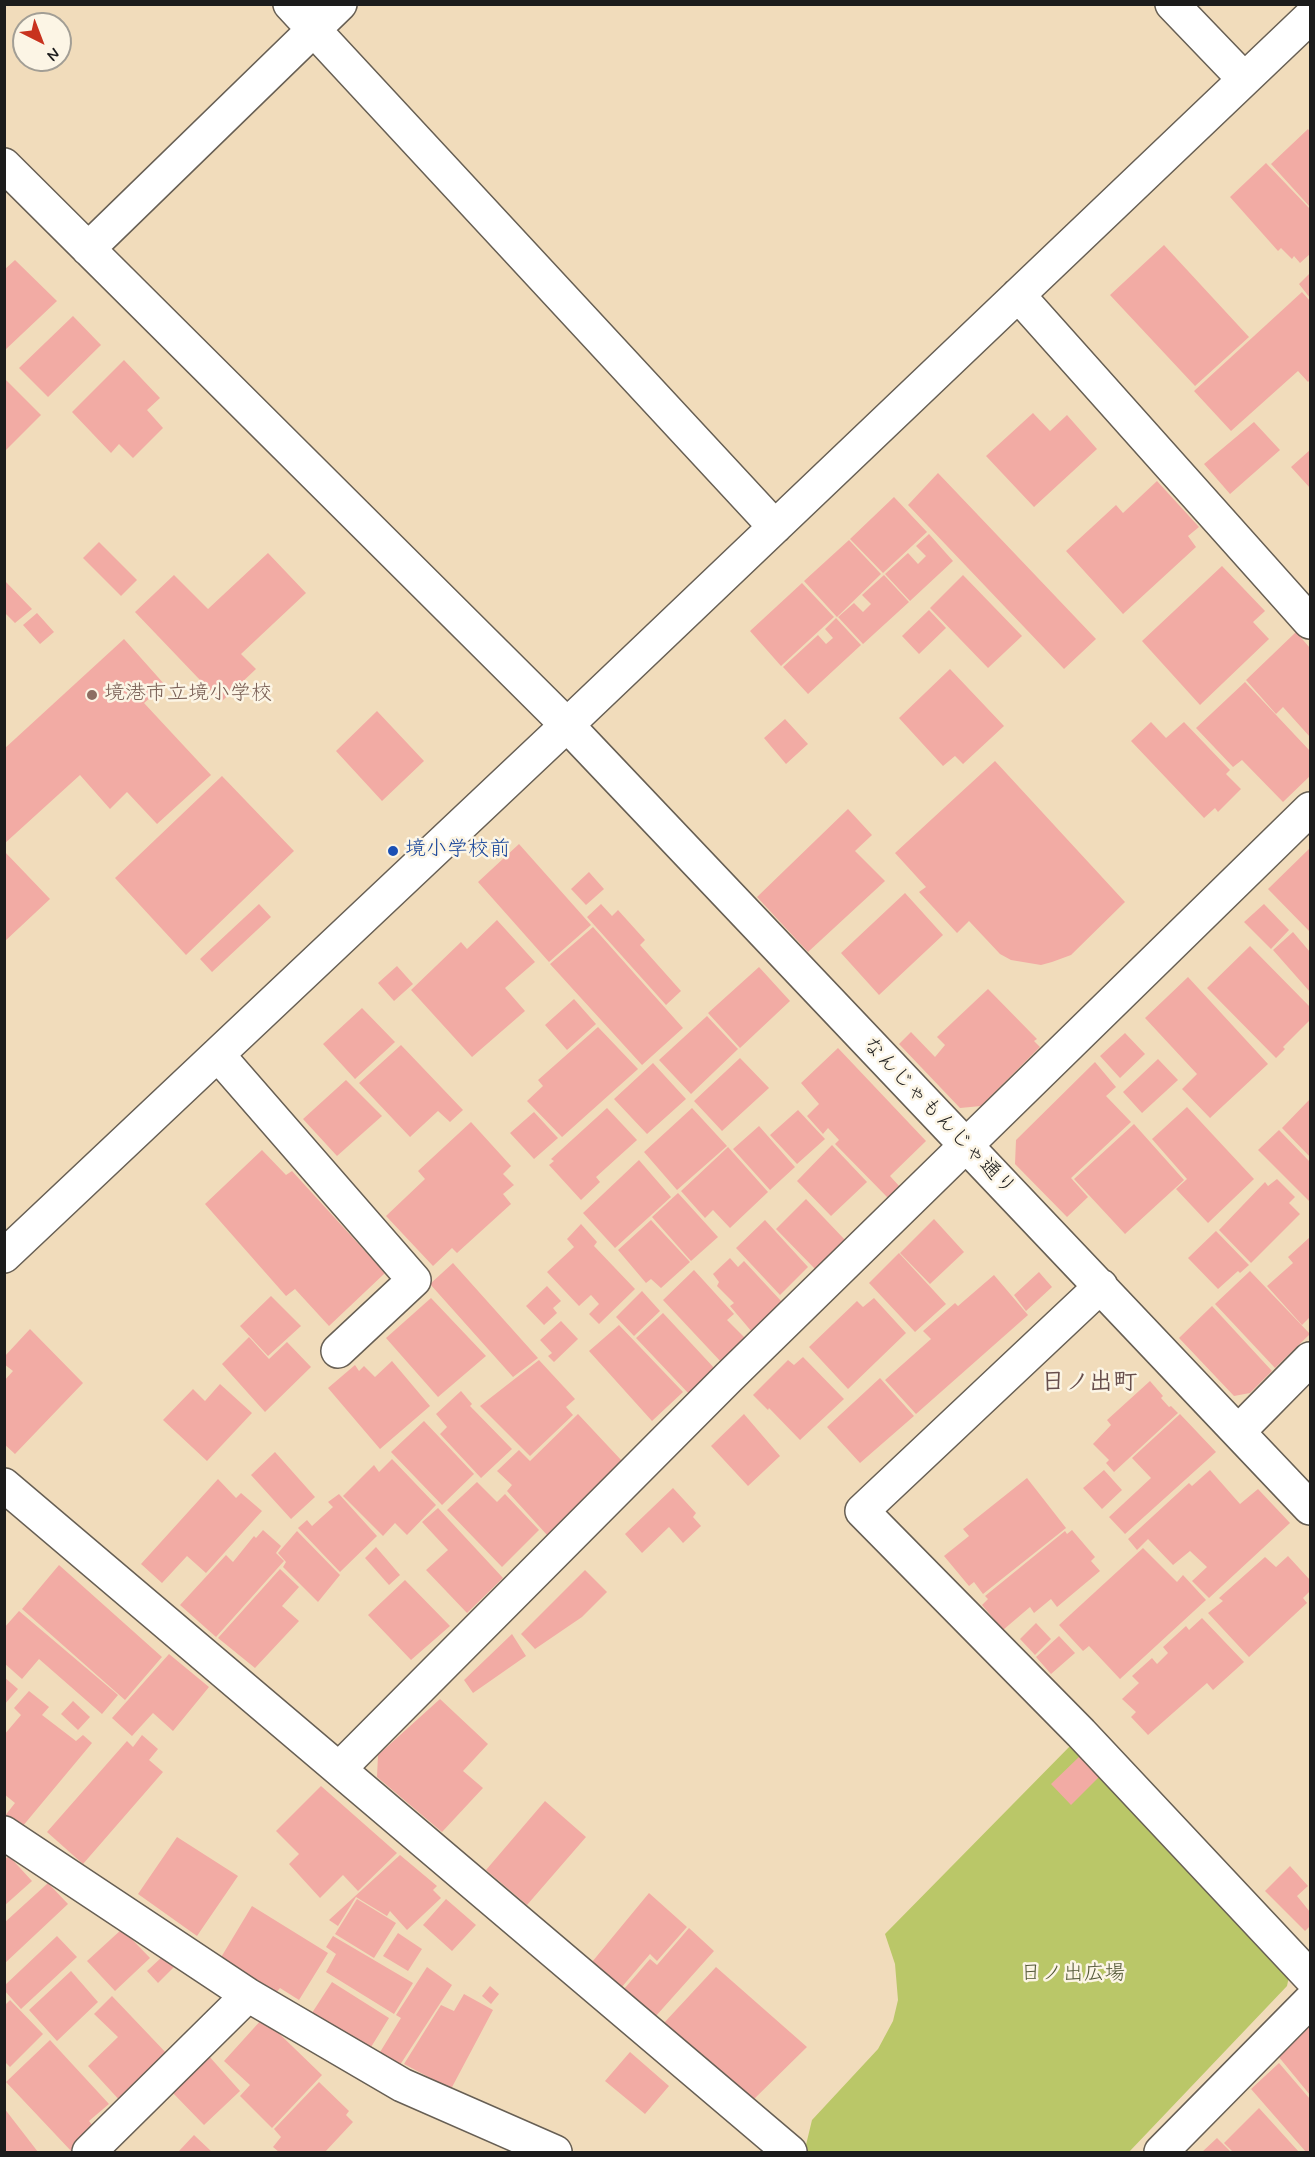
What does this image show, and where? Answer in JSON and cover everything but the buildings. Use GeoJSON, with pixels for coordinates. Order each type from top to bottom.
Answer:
{"type":"FeatureCollection","features":[{"type":"Feature","properties":{"kind":"street"},"geometry":{"type":"LineString","coordinates":[[290,4],[775,527]]}},
{"type":"Feature","properties":{"kind":"street"},"geometry":{"type":"LineString","coordinates":[[88,249],[340,4]]}},
{"type":"Feature","properties":{"kind":"street"},"geometry":{"type":"LineString","coordinates":[[1172,4],[1244,79]]}},
{"type":"Feature","properties":{"kind":"street"},"geometry":{"type":"LineString","coordinates":[[4,1256],[567,725],[1244,79],[1305,34]]}},
{"type":"Feature","properties":{"kind":"street","name":"なんじゃもんじゃ通り"},"geometry":{"type":"LineString","coordinates":[[4,165],[567,725],[965,1147],[1101,1286],[1311,1508]]}},
{"type":"Feature","properties":{"kind":"street"},"geometry":{"type":"LineString","coordinates":[[1018,295],[1311,622]]}},
{"type":"Feature","properties":{"kind":"street"},"geometry":{"type":"LineString","coordinates":[[339,1769],[729,1377],[1311,809]]}},
{"type":"Feature","properties":{"kind":"street"},"geometry":{"type":"LineString","coordinates":[[218,1055],[414,1280],[338,1351]]}},
{"type":"Feature","properties":{"kind":"street"},"geometry":{"type":"LineString","coordinates":[[1101,1286],[862,1511],[1081,1733],[1311,1977]]}},
{"type":"Feature","properties":{"kind":"street"},"geometry":{"type":"LineString","coordinates":[[1238,1432],[1311,1359]]}},
{"type":"Feature","properties":{"kind":"street"},"geometry":{"type":"LineString","coordinates":[[4,1485],[790,2152]]}},
{"type":"Feature","properties":{"kind":"street"},"geometry":{"type":"LineString","coordinates":[[4,1833],[248,1995],[402,2085],[555,2152]]}},
{"type":"Feature","properties":{"kind":"street"},"geometry":{"type":"LineString","coordinates":[[89,2152],[248,1995]]}},
{"type":"Feature","properties":{"kind":"street"},"geometry":{"type":"LineString","coordinates":[[1161,2152],[1311,2001]]}},
{"type":"Feature","properties":{"kind":"green space","name":"日ノ出広場"},"geometry":{"type":"Polygon","coordinates":[[[1075,1741],[1291,1967],[1287,1986],[1129,2152],[810,2152],[805,2149],[812,2120],[878,2049],[893,2021],[898,2000],[895,1964],[885,1934],[1075,1741]]]}},
{"type":"Feature","properties":{"kind":"place","name":"境港市立境小学校"},"geometry":{"type":"Point","coordinates":[92,695]}},
{"type":"Feature","properties":{"kind":"place","name":"境小学校前"},"geometry":{"type":"Point","coordinates":[393,851]}},
{"type":"Feature","properties":{"kind":"district","name":"日ノ出町"},"geometry":{"type":"Point","coordinates":[1089,1384]}}]}
